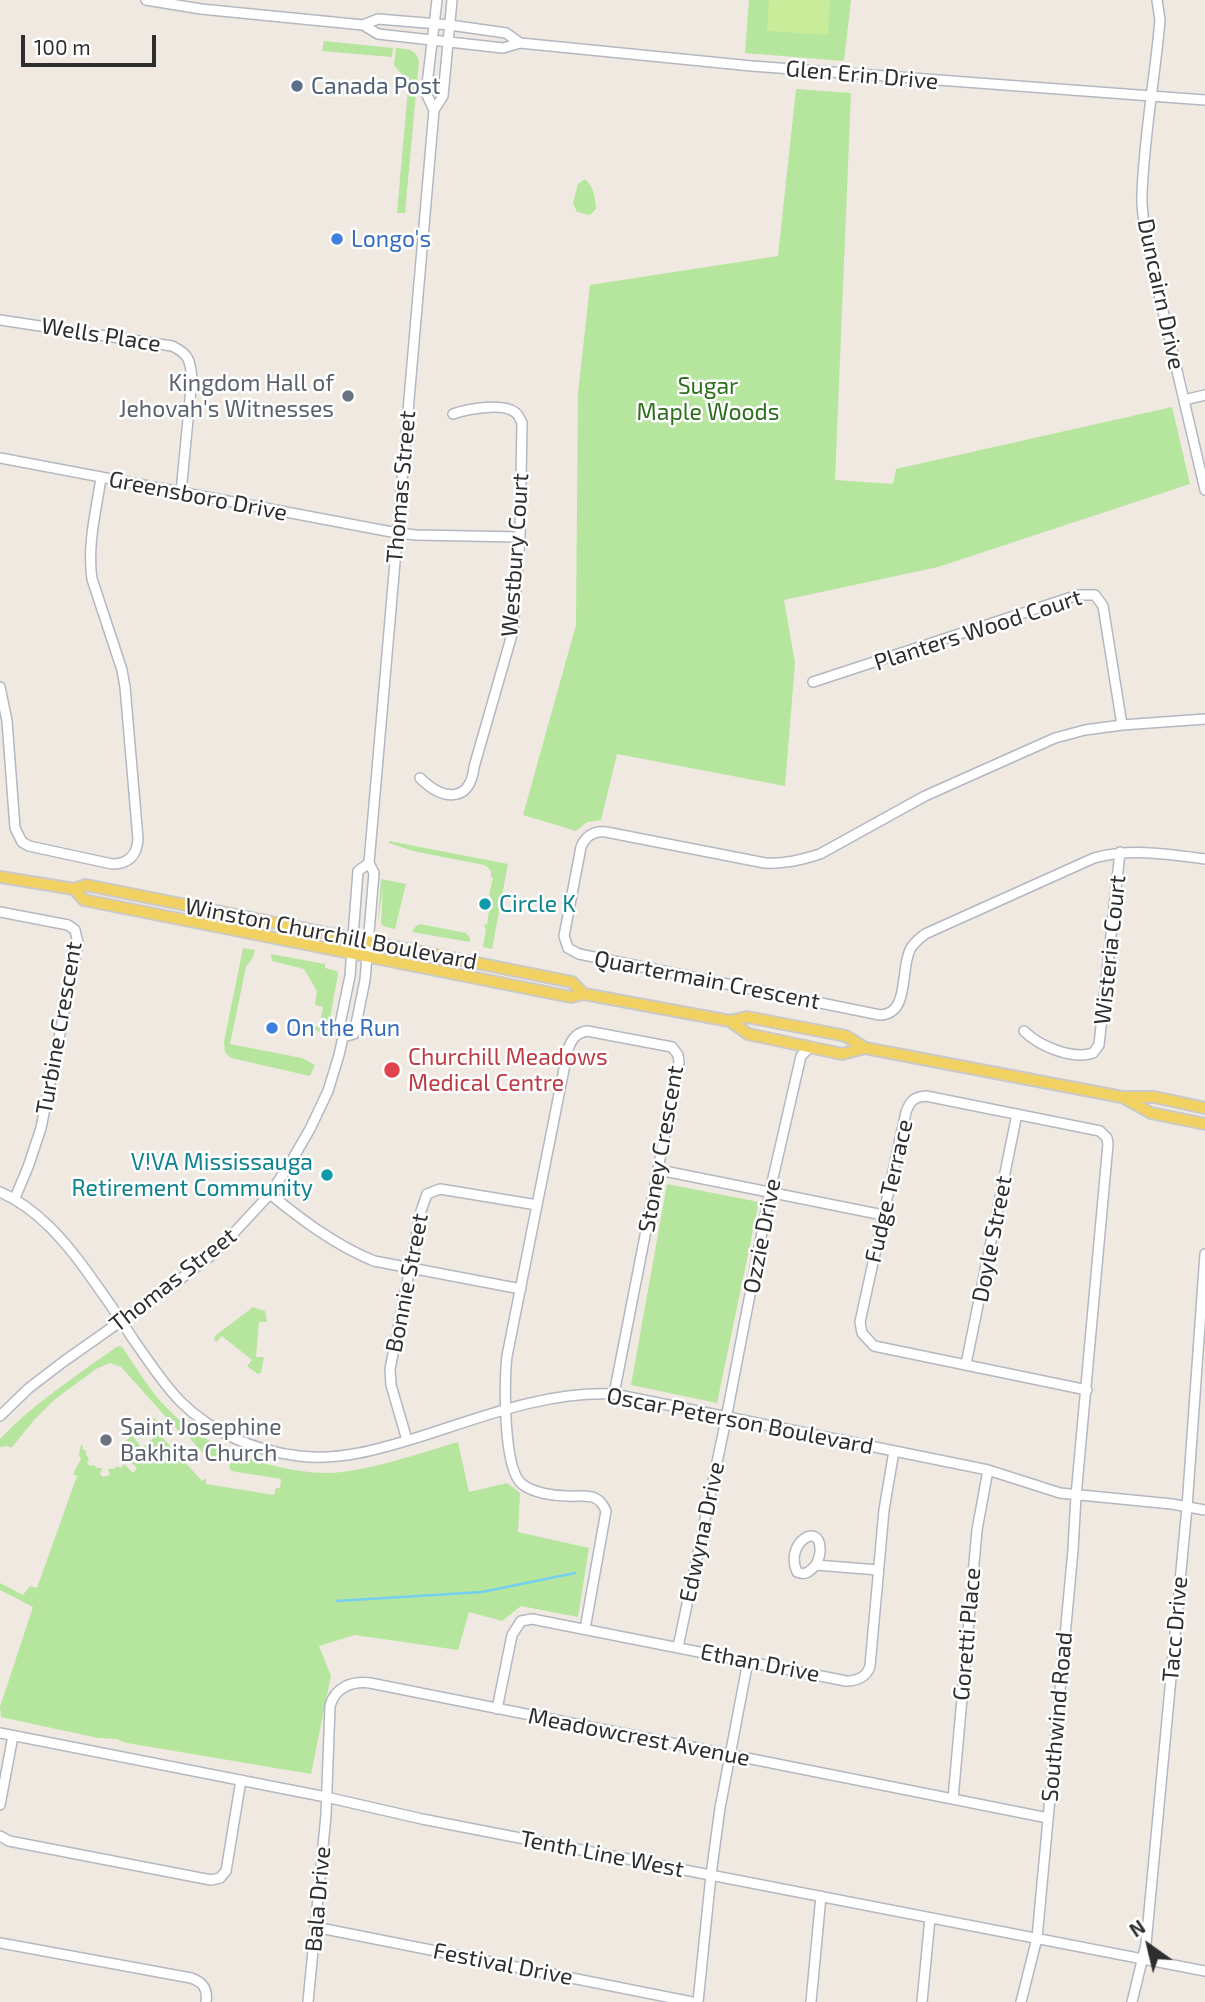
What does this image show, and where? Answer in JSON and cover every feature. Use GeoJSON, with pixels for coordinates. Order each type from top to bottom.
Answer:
{"type":"FeatureCollection","features":[{"type":"Feature","properties":{"kind":"main road","name":"Winston Churchill Boulevard"},"geometry":{"type":"LineString","coordinates":[[0,877],[74,889],[86,885],[369,941],[572,982],[584,994]]}},
{"type":"Feature","properties":{"kind":"main road","name":"Winston Churchill Boulevard"},"geometry":{"type":"LineString","coordinates":[[74,889],[84,901],[571,997],[584,994],[730,1021],[747,1017],[846,1036],[864,1048],[1122,1097],[1154,1097],[1205,1108]]}},
{"type":"Feature","properties":{"kind":"main road","name":"Winston Churchill Boulevard"},"geometry":{"type":"LineString","coordinates":[[730,1021],[748,1034],[842,1054],[864,1048]]}},
{"type":"Feature","properties":{"kind":"main road","name":"Winston Churchill Boulevard"},"geometry":{"type":"LineString","coordinates":[[1122,1097],[1151,1113],[1205,1124]]}},
{"type":"Feature","properties":{"kind":"street","name":"Glen Erin Drive"},"geometry":{"type":"LineString","coordinates":[[146,0],[201,9],[363,25],[378,34],[503,48],[520,43],[752,66],[1205,100]]}},
{"type":"Feature","properties":{"kind":"street","name":"Thomas Street"},"geometry":{"type":"LineString","coordinates":[[434,110],[426,93],[437,0]]}},
{"type":"Feature","properties":{"kind":"street","name":"Thomas Street"},"geometry":{"type":"LineString","coordinates":[[343,1037],[354,1034],[365,980],[374,873],[369,863],[434,110],[443,96],[452,0]]}},
{"type":"Feature","properties":{"kind":"street","name":"Duncairn Drive"},"geometry":{"type":"LineString","coordinates":[[1157,0],[1160,20],[1142,195],[1143,214],[1147,243],[1205,490]]}},
{"type":"Feature","properties":{"kind":"street","name":"Glen Erin Drive"},"geometry":{"type":"LineString","coordinates":[[363,25],[378,19],[450,25],[506,33],[520,43]]}},
{"type":"Feature","properties":{"kind":"street","name":"Wells Place"},"geometry":{"type":"LineString","coordinates":[[0,320],[172,346],[183,352],[190,362],[192,378],[181,492]]}},
{"type":"Feature","properties":{"kind":"street"},"geometry":{"type":"LineString","coordinates":[[1184,400],[1205,396]]}},
{"type":"Feature","properties":{"kind":"street","name":"Westbury Court"},"geometry":{"type":"LineString","coordinates":[[420,778],[441,793],[456,795],[466,790],[472,780],[513,631],[520,537],[524,432],[522,423],[517,413],[508,408],[468,408],[453,414]]}},
{"type":"Feature","properties":{"kind":"street","name":"Greensboro Drive"},"geometry":{"type":"LineString","coordinates":[[0,458],[397,533],[520,537]]}},
{"type":"Feature","properties":{"kind":"street"},"geometry":{"type":"LineString","coordinates":[[0,687],[7,721],[15,828],[22,842],[29,846],[112,864],[131,858],[136,853],[138,839],[125,687],[90,568],[101,478]]}},
{"type":"Feature","properties":{"kind":"street","name":"Planters Wood Court"},"geometry":{"type":"LineString","coordinates":[[813,682],[1078,595],[1095,595],[1103,606],[1122,724]]}},
{"type":"Feature","properties":{"kind":"street","name":"Quartermain Crescent"},"geometry":{"type":"LineString","coordinates":[[1205,719],[1122,724],[1055,738],[935,790],[820,854],[800,861],[782,864],[747,861],[607,832],[594,833],[586,839],[582,847],[564,936],[568,948],[579,954],[887,1015],[893,1012],[900,999],[910,950],[925,934],[1094,858],[1120,852],[1142,852],[1205,859]]}},
{"type":"Feature","properties":{"kind":"street","name":"Wisteria Court"},"geometry":{"type":"LineString","coordinates":[[1024,1031],[1051,1049],[1081,1055],[1093,1053],[1100,1045],[1120,852]]}},
{"type":"Feature","properties":{"kind":"street","name":"Thomas Street"},"geometry":{"type":"LineString","coordinates":[[0,1416],[36,1383],[216,1252],[270,1194],[310,1129],[328,1091],[343,1037],[339,1029],[349,976],[358,871],[369,863]]}},
{"type":"Feature","properties":{"kind":"street","name":"Turbine Crescent"},"geometry":{"type":"LineString","coordinates":[[0,912],[68,925],[75,930],[78,943],[41,1128],[15,1199]]}},
{"type":"Feature","properties":{"kind":"street","name":"Stoney Crescent"},"geometry":{"type":"LineString","coordinates":[[585,1629],[606,1511],[601,1502],[594,1498],[538,1492],[522,1485],[514,1471],[504,1381],[568,1049],[576,1035],[594,1031],[666,1046],[675,1050],[679,1062],[614,1394]]}},
{"type":"Feature","properties":{"kind":"street"},"geometry":{"type":"LineString","coordinates":[[788,1042],[801,1056],[813,1047]]}},
{"type":"Feature","properties":{"kind":"street","name":"Ozzie Drive"},"geometry":{"type":"LineString","coordinates":[[726,1417],[770,1191],[801,1056]]}},
{"type":"Feature","properties":{"kind":"street","name":"Fudge Terrace"},"geometry":{"type":"LineString","coordinates":[[1076,1496],[1087,1390],[1107,1138],[1100,1131],[926,1096],[916,1097],[909,1103],[906,1112],[860,1322],[862,1333],[874,1346],[1087,1390]]}},
{"type":"Feature","properties":{"kind":"street","name":"Doyle Street"},"geometry":{"type":"LineString","coordinates":[[966,1364],[1017,1114]]}},
{"type":"Feature","properties":{"kind":"street"},"geometry":{"type":"LineString","coordinates":[[659,1170],[883,1216]]}},
{"type":"Feature","properties":{"kind":"street","name":"Bonnie Street"},"geometry":{"type":"LineString","coordinates":[[407,1440],[391,1385],[390,1369],[423,1202],[427,1194],[440,1189],[537,1205]]}},
{"type":"Feature","properties":{"kind":"street","name":"Oscar Peterson Boulevard"},"geometry":{"type":"LineString","coordinates":[[0,1192],[15,1199],[46,1223],[67,1244],[147,1359],[183,1404],[214,1427],[239,1440],[275,1452],[315,1457],[360,1453],[553,1398],[579,1394],[614,1394],[988,1470],[1051,1491],[1076,1496],[1172,1504],[1205,1510]]}},
{"type":"Feature","properties":{"kind":"street"},"geometry":{"type":"LineString","coordinates":[[270,1194],[302,1220],[351,1251],[374,1261],[521,1289]]}},
{"type":"Feature","properties":{"kind":"street","name":"Tacc Drive"},"geometry":{"type":"LineString","coordinates":[[1132,2002],[1146,1944],[1187,1507],[1200,1398],[1205,1254]]}},
{"type":"Feature","properties":{"kind":"street","name":"Edwyna Drive"},"geometry":{"type":"LineString","coordinates":[[678,1647],[726,1417]]}},
{"type":"Feature","properties":{"kind":"street","name":"Ethan Drive"},"geometry":{"type":"LineString","coordinates":[[497,1709],[512,1634],[517,1625],[526,1619],[846,1681],[855,1681],[864,1676],[870,1666],[884,1510],[894,1451]]}},
{"type":"Feature","properties":{"kind":"street","name":"Goretti Place"},"geometry":{"type":"LineString","coordinates":[[953,1799],[976,1530],[988,1470]]}},
{"type":"Feature","properties":{"kind":"street","name":"Southwind Road"},"geometry":{"type":"LineString","coordinates":[[1021,2002],[1037,1938],[1076,1496]]}},
{"type":"Feature","properties":{"kind":"street"},"geometry":{"type":"LineString","coordinates":[[817,1565],[878,1570]]}},
{"type":"Feature","properties":{"kind":"street"},"geometry":{"type":"LineString","coordinates":[[698,2002],[711,1875],[748,1661]]}},
{"type":"Feature","properties":{"kind":"street","name":"Meadowcrest Avenue"},"geometry":{"type":"LineString","coordinates":[[326,1797],[330,1706],[333,1696],[341,1689],[358,1683],[370,1683],[1048,1818]]}},
{"type":"Feature","properties":{"kind":"street","name":"Tenth Line West"},"geometry":{"type":"LineString","coordinates":[[0,1733],[326,1797],[422,1819],[1205,1971]]}},
{"type":"Feature","properties":{"kind":"street"},"geometry":{"type":"LineString","coordinates":[[0,1805],[13,1736]]}},
{"type":"Feature","properties":{"kind":"street"},"geometry":{"type":"LineString","coordinates":[[0,1836],[211,1880],[220,1878],[226,1871],[241,1780]]}},
{"type":"Feature","properties":{"kind":"street","name":"Bala Drive"},"geometry":{"type":"LineString","coordinates":[[308,2002],[326,1797]]}},
{"type":"Feature","properties":{"kind":"street"},"geometry":{"type":"LineString","coordinates":[[811,2002],[821,1896]]}},
{"type":"Feature","properties":{"kind":"street"},"geometry":{"type":"LineString","coordinates":[[922,2002],[930,1918]]}},
{"type":"Feature","properties":{"kind":"street","name":"Festival Drive"},"geometry":{"type":"LineString","coordinates":[[315,1927],[692,2002]]}},
{"type":"Feature","properties":{"kind":"street"},"geometry":{"type":"LineString","coordinates":[[0,1942],[191,1978],[201,1982],[205,1989],[206,2002]]}},
{"type":"Feature","properties":{"kind":"green space"},"geometry":{"type":"Polygon","coordinates":[[[749,0],[851,0],[844,61],[745,53],[749,0]]]}},
{"type":"Feature","properties":{"kind":"green space"},"geometry":{"type":"Polygon","coordinates":[[[769,0],[830,0],[828,35],[767,31],[769,0]]]}},
{"type":"Feature","properties":{"kind":"green space"},"geometry":{"type":"Polygon","coordinates":[[[324,41],[393,48],[392,57],[322,51],[324,41]]]}},
{"type":"Feature","properties":{"kind":"green space"},"geometry":{"type":"Polygon","coordinates":[[[396,48],[413,51],[419,61],[405,213],[397,213],[409,77],[403,76],[394,65],[396,48]]]}},
{"type":"Feature","properties":{"kind":"green space","name":"Sugar Maple Woods"},"geometry":{"type":"Polygon","coordinates":[[[796,89],[851,93],[835,480],[893,484],[896,469],[1172,407],[1190,484],[938,567],[784,600],[795,663],[785,786],[617,754],[601,820],[587,822],[576,831],[523,815],[576,625],[578,393],[590,285],[778,256],[796,89]]]}},
{"type":"Feature","properties":{"kind":"green space"},"geometry":{"type":"Polygon","coordinates":[[[585,179],[595,200],[596,209],[590,215],[577,212],[573,203],[578,184],[585,179]]]}},
{"type":"Feature","properties":{"kind":"green space"},"geometry":{"type":"Polygon","coordinates":[[[389,841],[508,864],[492,949],[483,947],[486,930],[484,924],[487,925],[493,878],[491,871],[484,865],[413,851],[389,841]]]}},
{"type":"Feature","properties":{"kind":"green space"},"geometry":{"type":"Polygon","coordinates":[[[381,879],[406,884],[395,929],[381,923],[383,888],[378,922],[381,879]]]}},
{"type":"Feature","properties":{"kind":"green space"},"geometry":{"type":"Polygon","coordinates":[[[420,924],[466,933],[470,942],[412,932],[420,924]]]}},
{"type":"Feature","properties":{"kind":"green space"},"geometry":{"type":"Polygon","coordinates":[[[243,948],[255,950],[246,967],[230,1044],[302,1058],[315,1065],[310,1076],[231,1058],[225,1052],[224,1042],[243,948]]]}},
{"type":"Feature","properties":{"kind":"green space"},"geometry":{"type":"Polygon","coordinates":[[[271,954],[325,964],[325,968],[337,971],[327,1035],[311,1028],[311,1025],[319,1027],[323,1007],[315,1005],[317,991],[304,969],[272,961],[271,954]]]}},
{"type":"Feature","properties":{"kind":"green space"},"geometry":{"type":"Polygon","coordinates":[[[667,1184],[759,1202],[717,1403],[631,1385],[667,1184]]]}},
{"type":"Feature","properties":{"kind":"green space"},"geometry":{"type":"Polygon","coordinates":[[[253,1307],[265,1311],[267,1322],[259,1322],[256,1357],[264,1357],[261,1373],[258,1374],[247,1366],[252,1360],[222,1336],[216,1342],[214,1339],[253,1307]]]}},
{"type":"Feature","properties":{"kind":"green space"},"geometry":{"type":"Polygon","coordinates":[[[118,1346],[122,1347],[165,1407],[191,1429],[224,1449],[213,1463],[187,1435],[184,1437],[121,1367],[110,1363],[96,1369],[54,1400],[13,1446],[0,1447],[0,1439],[27,1413],[118,1346]]]}},
{"type":"Feature","properties":{"kind":"green space"},"geometry":{"type":"Polygon","coordinates":[[[154,1417],[166,1431],[161,1436],[202,1481],[206,1478],[206,1484],[274,1495],[276,1488],[280,1488],[281,1479],[231,1471],[229,1466],[236,1454],[288,1469],[328,1473],[371,1467],[458,1442],[469,1492],[507,1483],[520,1493],[518,1532],[589,1548],[578,1617],[521,1606],[502,1621],[469,1612],[458,1650],[355,1635],[319,1646],[331,1676],[311,1774],[98,1738],[1,1717],[0,1707],[33,1607],[0,1590],[0,1583],[23,1595],[30,1586],[37,1588],[77,1476],[73,1474],[81,1459],[81,1445],[89,1459],[87,1463],[102,1468],[100,1474],[103,1477],[110,1475],[108,1469],[117,1466],[121,1468],[124,1464],[133,1473],[137,1468],[126,1458],[126,1453],[130,1452],[131,1448],[126,1441],[132,1435],[142,1448],[156,1436],[150,1429],[154,1417]]]}},
{"type":"Feature","properties":{"kind":"waterway"},"geometry":{"type":"LineString","coordinates":[[337,1601],[482,1592],[575,1573]]}},
{"type":"Feature","properties":{"kind":"place","name":"Canada Post"},"geometry":{"type":"Point","coordinates":[297,86]}},
{"type":"Feature","properties":{"kind":"place","name":"Longo's"},"geometry":{"type":"Point","coordinates":[337,239]}},
{"type":"Feature","properties":{"kind":"place","name":"Kingdom Hall of Jehovah's Witnesses"},"geometry":{"type":"Point","coordinates":[348,396]}},
{"type":"Feature","properties":{"kind":"place","name":"Circle K"},"geometry":{"type":"Point","coordinates":[485,904]}},
{"type":"Feature","properties":{"kind":"place","name":"On the Run"},"geometry":{"type":"Point","coordinates":[272,1028]}},
{"type":"Feature","properties":{"kind":"place","name":"Churchill Meadows Medical Centre"},"geometry":{"type":"Point","coordinates":[392,1070]}},
{"type":"Feature","properties":{"kind":"place","name":"V!VA Mississauga Retirement Community"},"geometry":{"type":"Point","coordinates":[327,1175]}},
{"type":"Feature","properties":{"kind":"place","name":"Saint Josephine Bakhita Church"},"geometry":{"type":"Point","coordinates":[106,1440]}}]}
